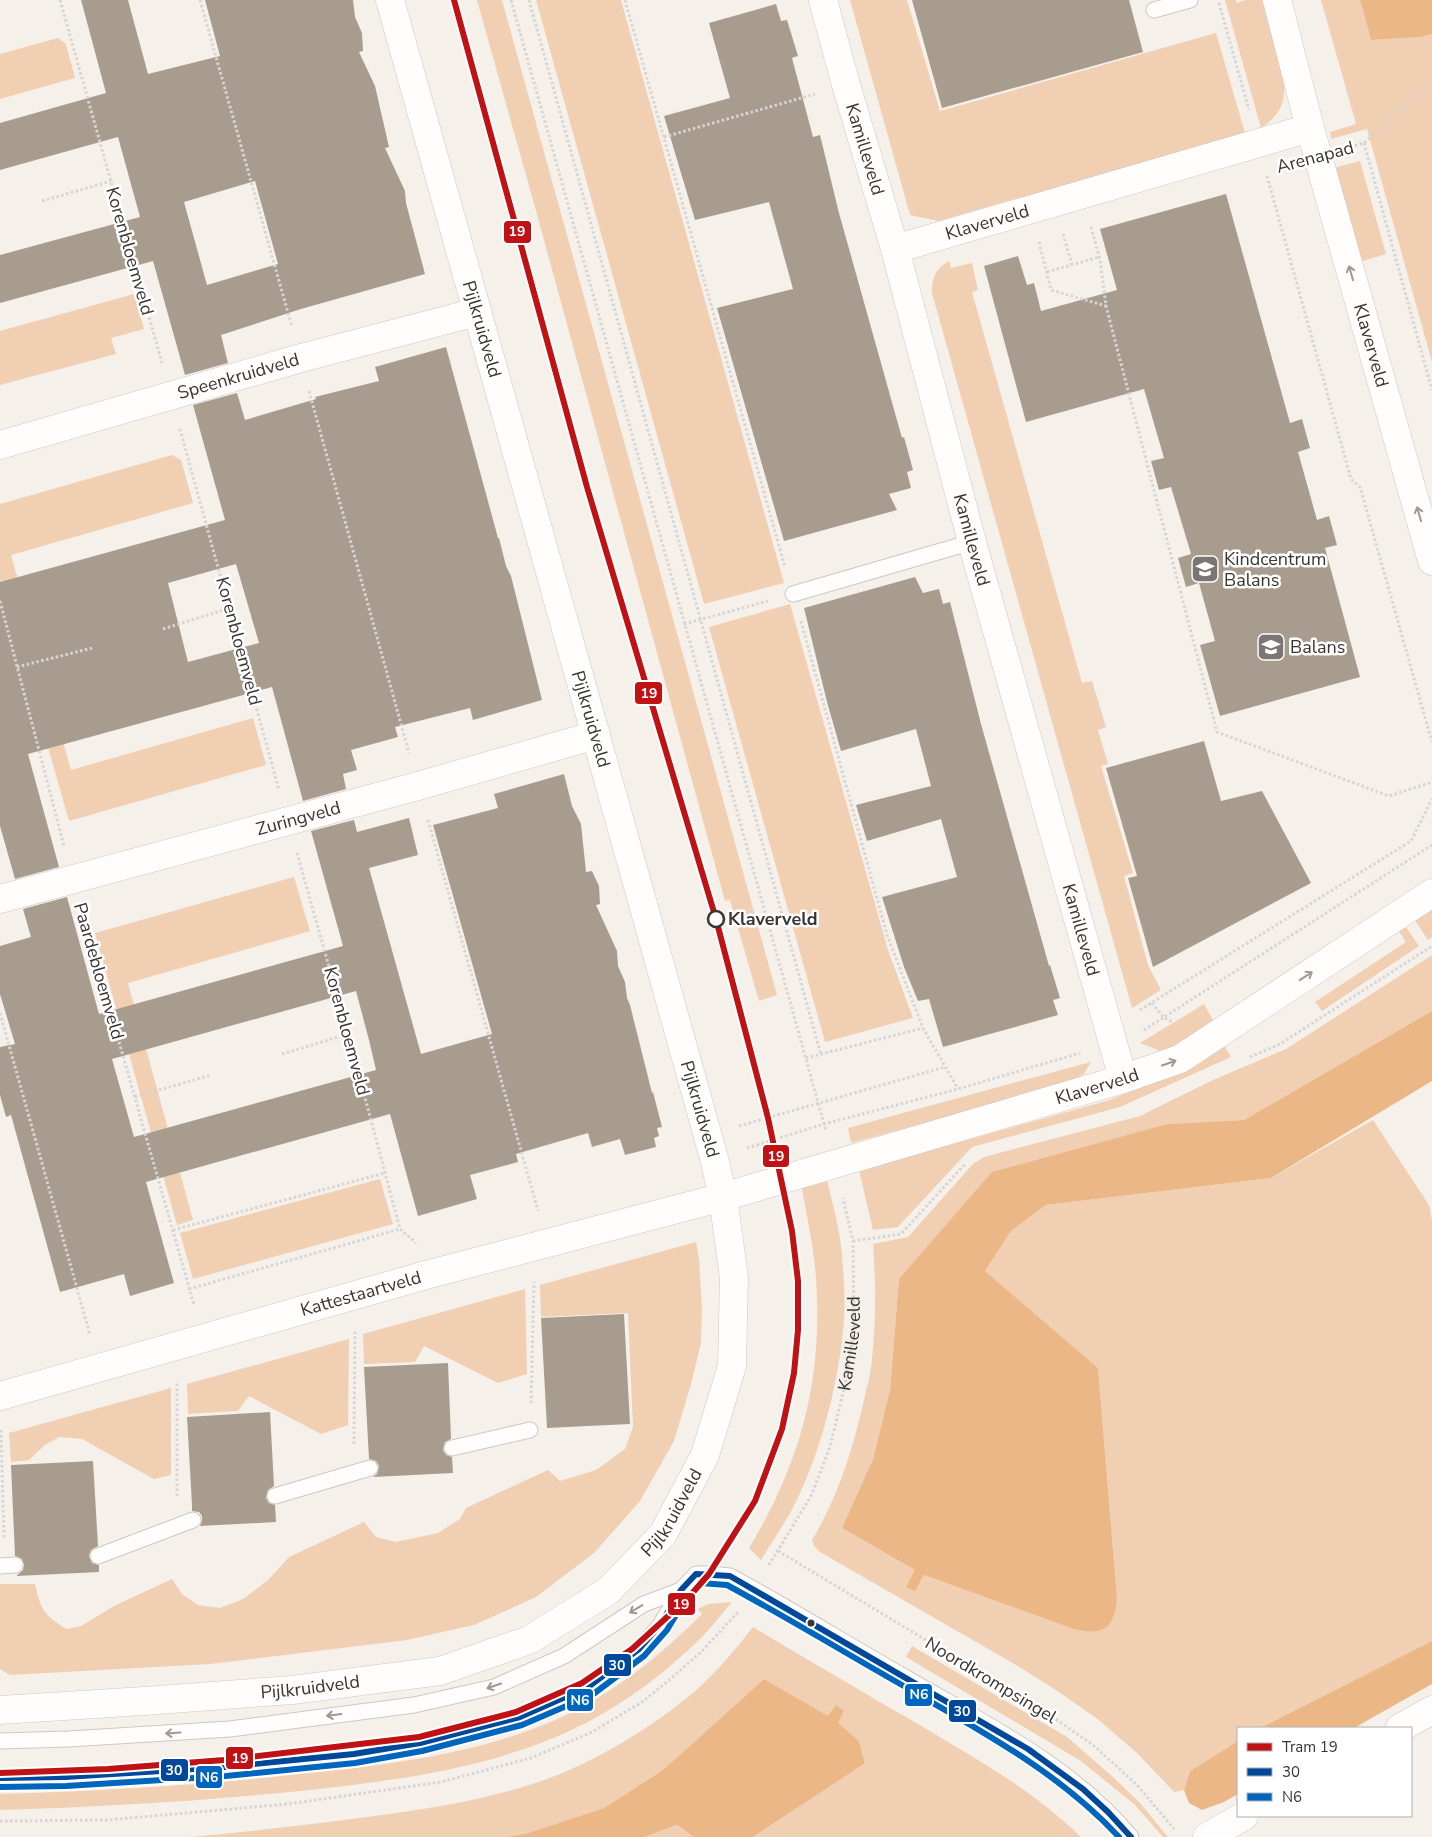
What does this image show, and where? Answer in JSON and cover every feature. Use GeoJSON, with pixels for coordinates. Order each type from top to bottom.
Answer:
{"type":"FeatureCollection","features":[{"type":"Feature","properties":{"kind":"street","name":"Pijlkruidveld"},"geometry":{"type":"LineString","coordinates":[[0,1710],[144,1702],[292,1690],[440,1671],[529,1640],[608,1590],[663,1534],[705,1455],[732,1366],[734,1278],[723,1197],[711,1146],[390,0]]}},
{"type":"Feature","properties":{"kind":"street","name":"Kamilleveld"},"geometry":{"type":"LineString","coordinates":[[823,0],[846,86],[895,249],[972,542],[1123,1079]]}},
{"type":"Feature","properties":{"kind":"street","name":"Klaverveld"},"geometry":{"type":"LineString","coordinates":[[1277,0],[1310,128],[1432,561]]}},
{"type":"Feature","properties":{"kind":"street","name":"Klaverveld"},"geometry":{"type":"LineString","coordinates":[[895,249],[1310,128]]}},
{"type":"Feature","properties":{"kind":"street","name":"Speenkruidveld"},"geometry":{"type":"LineString","coordinates":[[0,445],[301,358],[477,312]]}},
{"type":"Feature","properties":{"kind":"street","name":"Zuringveld"},"geometry":{"type":"LineString","coordinates":[[0,898],[418,786],[596,735]]}},
{"type":"Feature","properties":{"kind":"street","name":"Klaverveld"},"geometry":{"type":"LineString","coordinates":[[723,1197],[1123,1079],[1180,1059],[1432,893]]}},
{"type":"Feature","properties":{"kind":"street","name":"Kattestaartveld"},"geometry":{"type":"LineString","coordinates":[[0,1396],[426,1275],[723,1197]]}},
{"type":"Feature","properties":{"kind":"street"},"geometry":{"type":"LineString","coordinates":[[1402,1727],[1432,1710]]}},
{"type":"Feature","properties":{"kind":"street"},"geometry":{"type":"LineString","coordinates":[[1207,1837],[1242,1817]]}},
{"type":"Feature","properties":{"kind":"lane"},"geometry":{"type":"LineString","coordinates":[[1154,10],[1190,0]]}},
{"type":"Feature","properties":{"kind":"lane"},"geometry":{"type":"LineString","coordinates":[[793,594],[972,542]]}},
{"type":"Feature","properties":{"kind":"lane"},"geometry":{"type":"LineString","coordinates":[[452,1448],[530,1430]]}},
{"type":"Feature","properties":{"kind":"lane"},"geometry":{"type":"LineString","coordinates":[[275,1496],[370,1468]]}},
{"type":"Feature","properties":{"kind":"lane"},"geometry":{"type":"LineString","coordinates":[[98,1556],[193,1520]]}},
{"type":"Feature","properties":{"kind":"lane"},"geometry":{"type":"LineString","coordinates":[[0,1778],[64,1777],[225,1767],[354,1754],[420,1743],[520,1716],[588,1687],[639,1649],[660,1625],[681,1590],[696,1574],[709,1574],[730,1576],[754,1589],[1016,1741],[1077,1784],[1122,1826],[1131,1837]]}},
{"type":"Feature","properties":{"kind":"lane","name":"Pijlkruidveld"},"geometry":{"type":"LineString","coordinates":[[0,1741],[69,1739],[230,1729],[414,1705],[494,1687],[564,1656],[644,1604],[681,1590]]}},
{"type":"Feature","properties":{"kind":"path","name":"Korenbloemveld"},"geometry":{"type":"LineString","coordinates":[[60,0],[348,1034],[400,1229],[416,1242],[426,1275]]}},
{"type":"Feature","properties":{"kind":"path"},"geometry":{"type":"LineString","coordinates":[[200,0],[301,358],[541,1245],[530,1430]]}},
{"type":"Feature","properties":{"kind":"path","name":"Kamilleveld"},"geometry":{"type":"LineString","coordinates":[[511,0],[819,1104],[853,1242],[854,1329],[845,1384],[830,1447],[811,1496],[778,1551]]}},
{"type":"Feature","properties":{"kind":"path"},"geometry":{"type":"LineString","coordinates":[[529,0],[821,1055]]}},
{"type":"Feature","properties":{"kind":"path"},"geometry":{"type":"LineString","coordinates":[[626,0],[887,935],[923,1028],[958,1089]]}},
{"type":"Feature","properties":{"kind":"path"},"geometry":{"type":"LineString","coordinates":[[1218,0],[1351,479],[1360,487],[1432,742]]}},
{"type":"Feature","properties":{"kind":"path","name":"Arenapad"},"geometry":{"type":"LineString","coordinates":[[1318,156],[1364,143],[1408,102],[1432,85]]}},
{"type":"Feature","properties":{"kind":"path"},"geometry":{"type":"LineString","coordinates":[[664,137],[846,86]]}},
{"type":"Feature","properties":{"kind":"path"},"geometry":{"type":"LineString","coordinates":[[1364,143],[1432,390]]}},
{"type":"Feature","properties":{"kind":"path"},"geometry":{"type":"LineString","coordinates":[[42,201],[111,181]]}},
{"type":"Feature","properties":{"kind":"path"},"geometry":{"type":"LineString","coordinates":[[1091,227],[1100,257],[1106,306],[1218,732],[1389,796],[1432,782]]}},
{"type":"Feature","properties":{"kind":"path"},"geometry":{"type":"LineString","coordinates":[[1065,241],[1072,265]]}},
{"type":"Feature","properties":{"kind":"path"},"geometry":{"type":"LineString","coordinates":[[1040,248],[1051,290],[1106,306]]}},
{"type":"Feature","properties":{"kind":"path"},"geometry":{"type":"LineString","coordinates":[[1046,272],[1100,257]]}},
{"type":"Feature","properties":{"kind":"path"},"geometry":{"type":"LineString","coordinates":[[684,624],[793,594]]}},
{"type":"Feature","properties":{"kind":"path","name":"Paardebloemveld"},"geometry":{"type":"LineString","coordinates":[[0,601],[73,879],[194,1307],[185,1344],[177,1526]]}},
{"type":"Feature","properties":{"kind":"path"},"geometry":{"type":"LineString","coordinates":[[163,629],[230,608]]}},
{"type":"Feature","properties":{"kind":"path"},"geometry":{"type":"LineString","coordinates":[[17,667],[92,648]]}},
{"type":"Feature","properties":{"kind":"path"},"geometry":{"type":"LineString","coordinates":[[1106,1016],[1134,1014],[1411,841],[1432,799]]}},
{"type":"Feature","properties":{"kind":"path"},"geometry":{"type":"LineString","coordinates":[[711,1146],[824,1124],[958,1089],[1114,1043],[1146,1029],[1432,846]]}},
{"type":"Feature","properties":{"kind":"path"},"geometry":{"type":"LineString","coordinates":[[0,1014],[99,1367]]}},
{"type":"Feature","properties":{"kind":"path"},"geometry":{"type":"LineString","coordinates":[[806,1058],[923,1028]]}},
{"type":"Feature","properties":{"kind":"path"},"geometry":{"type":"LineString","coordinates":[[282,1054],[348,1034]]}},
{"type":"Feature","properties":{"kind":"path"},"geometry":{"type":"LineString","coordinates":[[711,1146],[819,1104],[945,1067]]}},
{"type":"Feature","properties":{"kind":"path"},"geometry":{"type":"LineString","coordinates":[[135,1097],[211,1074]]}},
{"type":"Feature","properties":{"kind":"path"},"geometry":{"type":"LineString","coordinates":[[173,1230],[384,1173]]}},
{"type":"Feature","properties":{"kind":"path"},"geometry":{"type":"LineString","coordinates":[[189,1289],[400,1229]]}},
{"type":"Feature","properties":{"kind":"path"},"geometry":{"type":"LineString","coordinates":[[354,1473],[356,1295]]}},
{"type":"Feature","properties":{"kind":"path"},"geometry":{"type":"LineString","coordinates":[[0,1424],[3,1434],[7,1565]]}},
{"type":"Feature","properties":{"kind":"path","name":"Noordkrompsingel"},"geometry":{"type":"LineString","coordinates":[[778,1551],[1044,1711],[1084,1739],[1137,1785],[1175,1830]]}},
{"type":"Feature","properties":{"kind":"shaded area"},"geometry":{"type":"Polygon","coordinates":[[[477,0],[502,0],[777,995],[759,1001],[730,900],[725,901],[477,0]]]}},
{"type":"Feature","properties":{"kind":"shaded area"},"geometry":{"type":"Polygon","coordinates":[[[536,0],[621,0],[784,583],[704,604],[536,0]]]}},
{"type":"Feature","properties":{"kind":"shaded area"},"geometry":{"type":"Polygon","coordinates":[[[850,0],[907,0],[940,111],[1216,33],[1245,133],[938,221],[910,215],[850,0]]]}},
{"type":"Feature","properties":{"kind":"shaded area"},"geometry":{"type":"Polygon","coordinates":[[[1225,0],[1236,0],[1237,3],[1245,0],[1262,0],[1279,60],[1284,82],[1283,102],[1279,111],[1261,128],[1225,0]]]}},
{"type":"Feature","properties":{"kind":"shaded area"},"geometry":{"type":"Polygon","coordinates":[[[1321,0],[1360,0],[1371,40],[1421,37],[1432,34],[1432,362],[1367,129],[1331,139],[1330,132],[1356,124],[1321,0]]]}},
{"type":"Feature","properties":{"kind":"shaded area"},"geometry":{"type":"Polygon","coordinates":[[[1360,0],[1432,0],[1432,34],[1421,37],[1371,40],[1360,0]]]}},
{"type":"Feature","properties":{"kind":"shaded area"},"geometry":{"type":"Polygon","coordinates":[[[58,38],[66,44],[75,78],[0,99],[0,54],[58,38]]]}},
{"type":"Feature","properties":{"kind":"shaded area"},"geometry":{"type":"Polygon","coordinates":[[[1360,161],[1386,254],[1360,262],[1334,168],[1360,161]]]}},
{"type":"Feature","properties":{"kind":"shaded area"},"geometry":{"type":"Polygon","coordinates":[[[949,261],[951,268],[972,263],[978,290],[972,292],[1082,683],[1092,681],[1106,727],[1098,730],[1108,764],[1101,766],[1133,873],[1124,876],[1148,965],[1161,990],[1132,1008],[932,293],[935,274],[940,267],[949,261]]]}},
{"type":"Feature","properties":{"kind":"shaded area"},"geometry":{"type":"Polygon","coordinates":[[[134,294],[144,329],[111,338],[116,354],[0,385],[0,331],[134,294]]]}},
{"type":"Feature","properties":{"kind":"shaded area"},"geometry":{"type":"Polygon","coordinates":[[[172,455],[181,460],[193,503],[11,555],[71,770],[253,718],[266,765],[69,821],[0,579],[0,504],[172,455]]]}},
{"type":"Feature","properties":{"kind":"shaded area"},"geometry":{"type":"Polygon","coordinates":[[[790,604],[888,950],[913,1018],[825,1042],[709,627],[790,604]]]}},
{"type":"Feature","properties":{"kind":"shaded area"},"geometry":{"type":"Polygon","coordinates":[[[294,877],[310,931],[128,983],[193,1220],[177,1225],[95,933],[294,877]]]}},
{"type":"Feature","properties":{"kind":"shaded area"},"geometry":{"type":"Polygon","coordinates":[[[1432,906],[1432,937],[1428,940],[1414,919],[1432,906]]]}},
{"type":"Feature","properties":{"kind":"shaded area"},"geometry":{"type":"Polygon","coordinates":[[[1404,924],[1419,946],[1322,1011],[1315,1002],[1406,942],[1397,928],[1404,924]]]}},
{"type":"Feature","properties":{"kind":"shaded area"},"geometry":{"type":"Polygon","coordinates":[[[1432,955],[1432,1011],[1244,1120],[1168,1124],[899,1279],[890,1390],[873,1459],[842,1528],[915,1570],[915,1591],[924,1575],[1068,1627],[1117,1598],[1098,1368],[985,1271],[1011,1231],[1046,1205],[1271,1178],[1373,1120],[1429,1205],[1432,1220],[1432,1641],[1262,1727],[1237,1727],[1237,1742],[1190,1771],[1184,1790],[1174,1792],[1138,1754],[1099,1720],[1056,1690],[820,1552],[814,1546],[812,1540],[830,1507],[844,1472],[870,1375],[875,1316],[873,1244],[908,1237],[973,1164],[984,1157],[1140,1116],[1213,1080],[1286,1049],[1432,955]]]}},
{"type":"Feature","properties":{"kind":"shaded area"},"geometry":{"type":"Polygon","coordinates":[[[1204,1004],[1214,1022],[1170,1050],[1160,1051],[1140,1043],[1204,1004]]]}},
{"type":"Feature","properties":{"kind":"shaded area"},"geometry":{"type":"Polygon","coordinates":[[[1432,1011],[1432,1081],[1271,1178],[1046,1205],[1011,1231],[985,1271],[1098,1368],[1117,1598],[1114,1615],[1105,1628],[1094,1631],[1074,1629],[924,1575],[915,1591],[906,1587],[915,1570],[842,1528],[873,1459],[890,1390],[899,1279],[992,1172],[1168,1124],[1244,1120],[1432,1011]]]}},
{"type":"Feature","properties":{"kind":"shaded area"},"geometry":{"type":"Polygon","coordinates":[[[1222,1042],[1231,1057],[1120,1107],[972,1147],[898,1227],[873,1230],[859,1170],[1110,1100],[1153,1081],[1222,1042]]]}},
{"type":"Feature","properties":{"kind":"shaded area"},"geometry":{"type":"Polygon","coordinates":[[[1091,1062],[1084,1074],[1069,1083],[851,1143],[848,1128],[1091,1062]]]}},
{"type":"Feature","properties":{"kind":"shaded area"},"geometry":{"type":"Polygon","coordinates":[[[380,1179],[393,1224],[193,1279],[180,1233],[380,1179]]]}},
{"type":"Feature","properties":{"kind":"shaded area"},"geometry":{"type":"Polygon","coordinates":[[[827,1181],[840,1236],[845,1303],[836,1377],[825,1426],[809,1473],[789,1515],[761,1560],[749,1548],[767,1516],[795,1452],[812,1386],[816,1352],[815,1267],[802,1188],[827,1181]]]}},
{"type":"Feature","properties":{"kind":"shaded area"},"geometry":{"type":"Polygon","coordinates":[[[696,1242],[702,1309],[701,1343],[674,1441],[640,1501],[594,1553],[536,1597],[474,1625],[407,1640],[210,1664],[10,1675],[0,1669],[0,1584],[35,1584],[44,1611],[66,1629],[81,1626],[114,1606],[172,1579],[182,1594],[198,1605],[220,1608],[243,1599],[268,1580],[289,1557],[364,1522],[376,1537],[396,1542],[438,1533],[460,1519],[466,1508],[548,1470],[560,1481],[596,1470],[625,1449],[633,1427],[628,1313],[541,1317],[540,1285],[696,1242]]]}},
{"type":"Feature","properties":{"kind":"shaded area"},"geometry":{"type":"Polygon","coordinates":[[[525,1289],[527,1374],[498,1383],[424,1346],[415,1362],[364,1364],[363,1334],[525,1289]]]}},
{"type":"Feature","properties":{"kind":"shaded area"},"geometry":{"type":"Polygon","coordinates":[[[349,1339],[348,1425],[321,1434],[249,1396],[238,1411],[188,1414],[187,1384],[349,1339]]]}},
{"type":"Feature","properties":{"kind":"shaded area"},"geometry":{"type":"Polygon","coordinates":[[[171,1388],[171,1475],[154,1479],[82,1439],[59,1437],[45,1445],[29,1460],[11,1462],[9,1433],[171,1388]]]}},
{"type":"Feature","properties":{"kind":"shaded area"},"geometry":{"type":"Polygon","coordinates":[[[732,1602],[705,1634],[689,1649],[652,1681],[625,1700],[563,1734],[527,1748],[490,1759],[453,1769],[415,1776],[300,1791],[150,1803],[0,1810],[0,1794],[155,1787],[271,1777],[405,1761],[500,1740],[560,1718],[599,1697],[636,1672],[670,1644],[702,1614],[698,1609],[708,1604],[732,1602]]]}},
{"type":"Feature","properties":{"kind":"shaded area"},"geometry":{"type":"Polygon","coordinates":[[[753,1627],[961,1749],[1043,1804],[1081,1837],[753,1837],[865,1762],[859,1741],[837,1723],[844,1711],[829,1717],[764,1679],[663,1770],[604,1808],[528,1833],[507,1837],[190,1837],[310,1824],[426,1808],[513,1790],[555,1776],[610,1750],[678,1705],[702,1685],[753,1627]]]}},
{"type":"Feature","properties":{"kind":"shaded area"},"geometry":{"type":"Polygon","coordinates":[[[1432,1641],[1432,1684],[1356,1727],[1262,1727],[1432,1641]]]}},
{"type":"Feature","properties":{"kind":"shaded area"},"geometry":{"type":"Polygon","coordinates":[[[912,1646],[1067,1737],[1140,1803],[1168,1837],[1163,1837],[1135,1805],[1081,1761],[906,1657],[912,1646]]]}},
{"type":"Feature","properties":{"kind":"shaded area"},"geometry":{"type":"Polygon","coordinates":[[[764,1679],[828,1716],[836,1705],[844,1711],[838,1723],[859,1741],[865,1763],[753,1837],[694,1837],[677,1825],[644,1837],[507,1837],[528,1833],[604,1808],[663,1770],[764,1679]]]}},
{"type":"Feature","properties":{"kind":"shaded area"},"geometry":{"type":"Polygon","coordinates":[[[1237,1742],[1237,1795],[1224,1802],[1202,1810],[1189,1803],[1184,1790],[1190,1771],[1237,1742]]]}},
{"type":"Feature","properties":{"kind":"shaded area"},"geometry":{"type":"Polygon","coordinates":[[[677,1825],[694,1837],[644,1837],[677,1825]]]}},
{"type":"Feature","properties":{"kind":"building"},"geometry":{"type":"Polygon","coordinates":[[[81,0],[128,0],[148,74],[220,56],[205,0],[353,0],[355,17],[362,33],[363,51],[359,52],[375,86],[389,147],[385,148],[405,191],[406,203],[425,274],[301,309],[221,335],[228,363],[185,375],[153,261],[0,303],[0,255],[140,217],[118,137],[0,170],[0,123],[106,93],[81,0]],[[255,181],[184,202],[207,285],[278,264],[255,181]]]}},
{"type":"Feature","properties":{"kind":"building"},"geometry":{"type":"Polygon","coordinates":[[[912,0],[1129,0],[1143,52],[942,108],[912,0]]]}},
{"type":"Feature","properties":{"kind":"building"},"geometry":{"type":"Polygon","coordinates":[[[776,4],[781,21],[787,20],[798,56],[792,58],[813,137],[820,135],[839,213],[902,438],[904,437],[913,470],[907,472],[911,488],[889,494],[897,510],[784,541],[717,308],[793,289],[769,202],[695,220],[664,116],[730,98],[709,23],[776,4]]]}},
{"type":"Feature","properties":{"kind":"building"},"geometry":{"type":"Polygon","coordinates":[[[1226,194],[1290,423],[1302,419],[1310,448],[1298,452],[1317,520],[1329,516],[1337,545],[1325,548],[1360,677],[1220,716],[1200,645],[1215,641],[1199,583],[1186,587],[1178,558],[1191,554],[1171,487],[1159,490],[1151,461],[1164,458],[1144,389],[1026,422],[984,266],[1018,256],[1027,285],[1034,283],[1041,311],[1117,290],[1100,229],[1226,194]]]}},
{"type":"Feature","properties":{"kind":"building"},"geometry":{"type":"Polygon","coordinates":[[[446,347],[498,538],[511,576],[542,700],[473,720],[470,708],[395,727],[398,737],[351,750],[357,770],[343,774],[346,789],[303,801],[272,687],[28,754],[59,867],[15,879],[0,826],[0,582],[225,520],[193,405],[237,393],[245,420],[316,399],[315,397],[379,381],[375,367],[446,347]],[[236,564],[168,583],[188,662],[259,643],[236,564]]]}},
{"type":"Feature","properties":{"kind":"building"},"geometry":{"type":"Polygon","coordinates":[[[915,577],[923,593],[939,589],[943,604],[950,602],[981,724],[1049,966],[1060,998],[1053,1000],[1058,1015],[943,1047],[929,999],[918,1001],[904,967],[882,897],[957,877],[941,819],[867,841],[856,805],[931,786],[916,729],[841,751],[804,608],[915,577]]]}},
{"type":"Feature","properties":{"kind":"building"},"geometry":{"type":"Polygon","coordinates":[[[1204,741],[1221,801],[1262,791],[1311,883],[1153,967],[1128,878],[1137,876],[1106,768],[1204,741]]]}},
{"type":"Feature","properties":{"kind":"building"},"geometry":{"type":"Polygon","coordinates":[[[564,774],[572,806],[581,824],[586,872],[592,871],[599,886],[600,904],[596,905],[617,951],[618,966],[625,982],[627,998],[662,1127],[657,1128],[659,1136],[654,1138],[656,1147],[625,1155],[620,1139],[592,1147],[588,1133],[516,1154],[518,1162],[470,1175],[477,1199],[418,1216],[390,1114],[146,1182],[174,1283],[130,1296],[124,1274],[60,1292],[11,1115],[6,1117],[0,1095],[0,1047],[15,1044],[0,994],[0,946],[31,937],[23,909],[67,897],[99,1014],[343,946],[311,831],[354,820],[357,832],[409,818],[418,855],[369,868],[421,1054],[492,1034],[433,825],[498,808],[494,794],[564,774]],[[356,991],[112,1059],[134,1137],[376,1070],[356,991]]]}},
{"type":"Feature","properties":{"kind":"building"},"geometry":{"type":"Polygon","coordinates":[[[624,1314],[630,1424],[547,1428],[541,1318],[624,1314]]]}},
{"type":"Feature","properties":{"kind":"building"},"geometry":{"type":"Polygon","coordinates":[[[448,1363],[451,1439],[445,1442],[443,1450],[446,1455],[452,1457],[453,1473],[373,1477],[377,1474],[379,1466],[376,1461],[369,1459],[364,1367],[448,1363]]]}},
{"type":"Feature","properties":{"kind":"building"},"geometry":{"type":"Polygon","coordinates":[[[270,1412],[274,1486],[268,1490],[266,1498],[269,1503],[275,1505],[276,1522],[200,1526],[202,1516],[199,1512],[192,1511],[187,1417],[270,1412]]]}},
{"type":"Feature","properties":{"kind":"building"},"geometry":{"type":"Polygon","coordinates":[[[93,1461],[98,1546],[91,1550],[89,1555],[92,1563],[99,1565],[99,1572],[16,1576],[23,1570],[24,1565],[22,1559],[15,1556],[11,1465],[93,1461]]]}},
{"type":"Feature","properties":{"kind":"tram line","name":"19"},"geometry":{"type":"LineString","coordinates":[[0,1773],[108,1769],[224,1760],[419,1737],[516,1712],[582,1683],[632,1649],[688,1598],[709,1574],[755,1501],[782,1429],[794,1373],[798,1330],[798,1281],[792,1231],[768,1118],[716,919],[587,487],[454,0]]}},
{"type":"Feature","properties":{"kind":"transit line","name":"30"},"geometry":{"type":"LineString","coordinates":[[0,1778],[65,1777],[225,1767],[354,1754],[420,1743],[520,1717],[588,1687],[639,1649],[660,1625],[681,1590],[696,1574],[730,1576],[1028,1749],[1083,1789],[1131,1837]]}},
{"type":"Feature","properties":{"kind":"transit line","name":"N6"},"geometry":{"type":"LineString","coordinates":[[0,1787],[66,1786],[226,1776],[355,1763],[422,1751],[522,1725],[592,1695],[644,1656],[667,1630],[688,1595],[700,1583],[727,1585],[988,1735],[1044,1772],[1070,1792],[1119,1837]]}},
{"type":"Feature","properties":{"kind":"place","name":"Kindcentrum Balans"},"geometry":{"type":"Point","coordinates":[1205,569]}},
{"type":"Feature","properties":{"kind":"place","name":"Balans"},"geometry":{"type":"Point","coordinates":[1271,647]}},
{"type":"Feature","properties":{"kind":"place","name":"Klaverveld"},"geometry":{"type":"Point","coordinates":[716,919]}}]}
